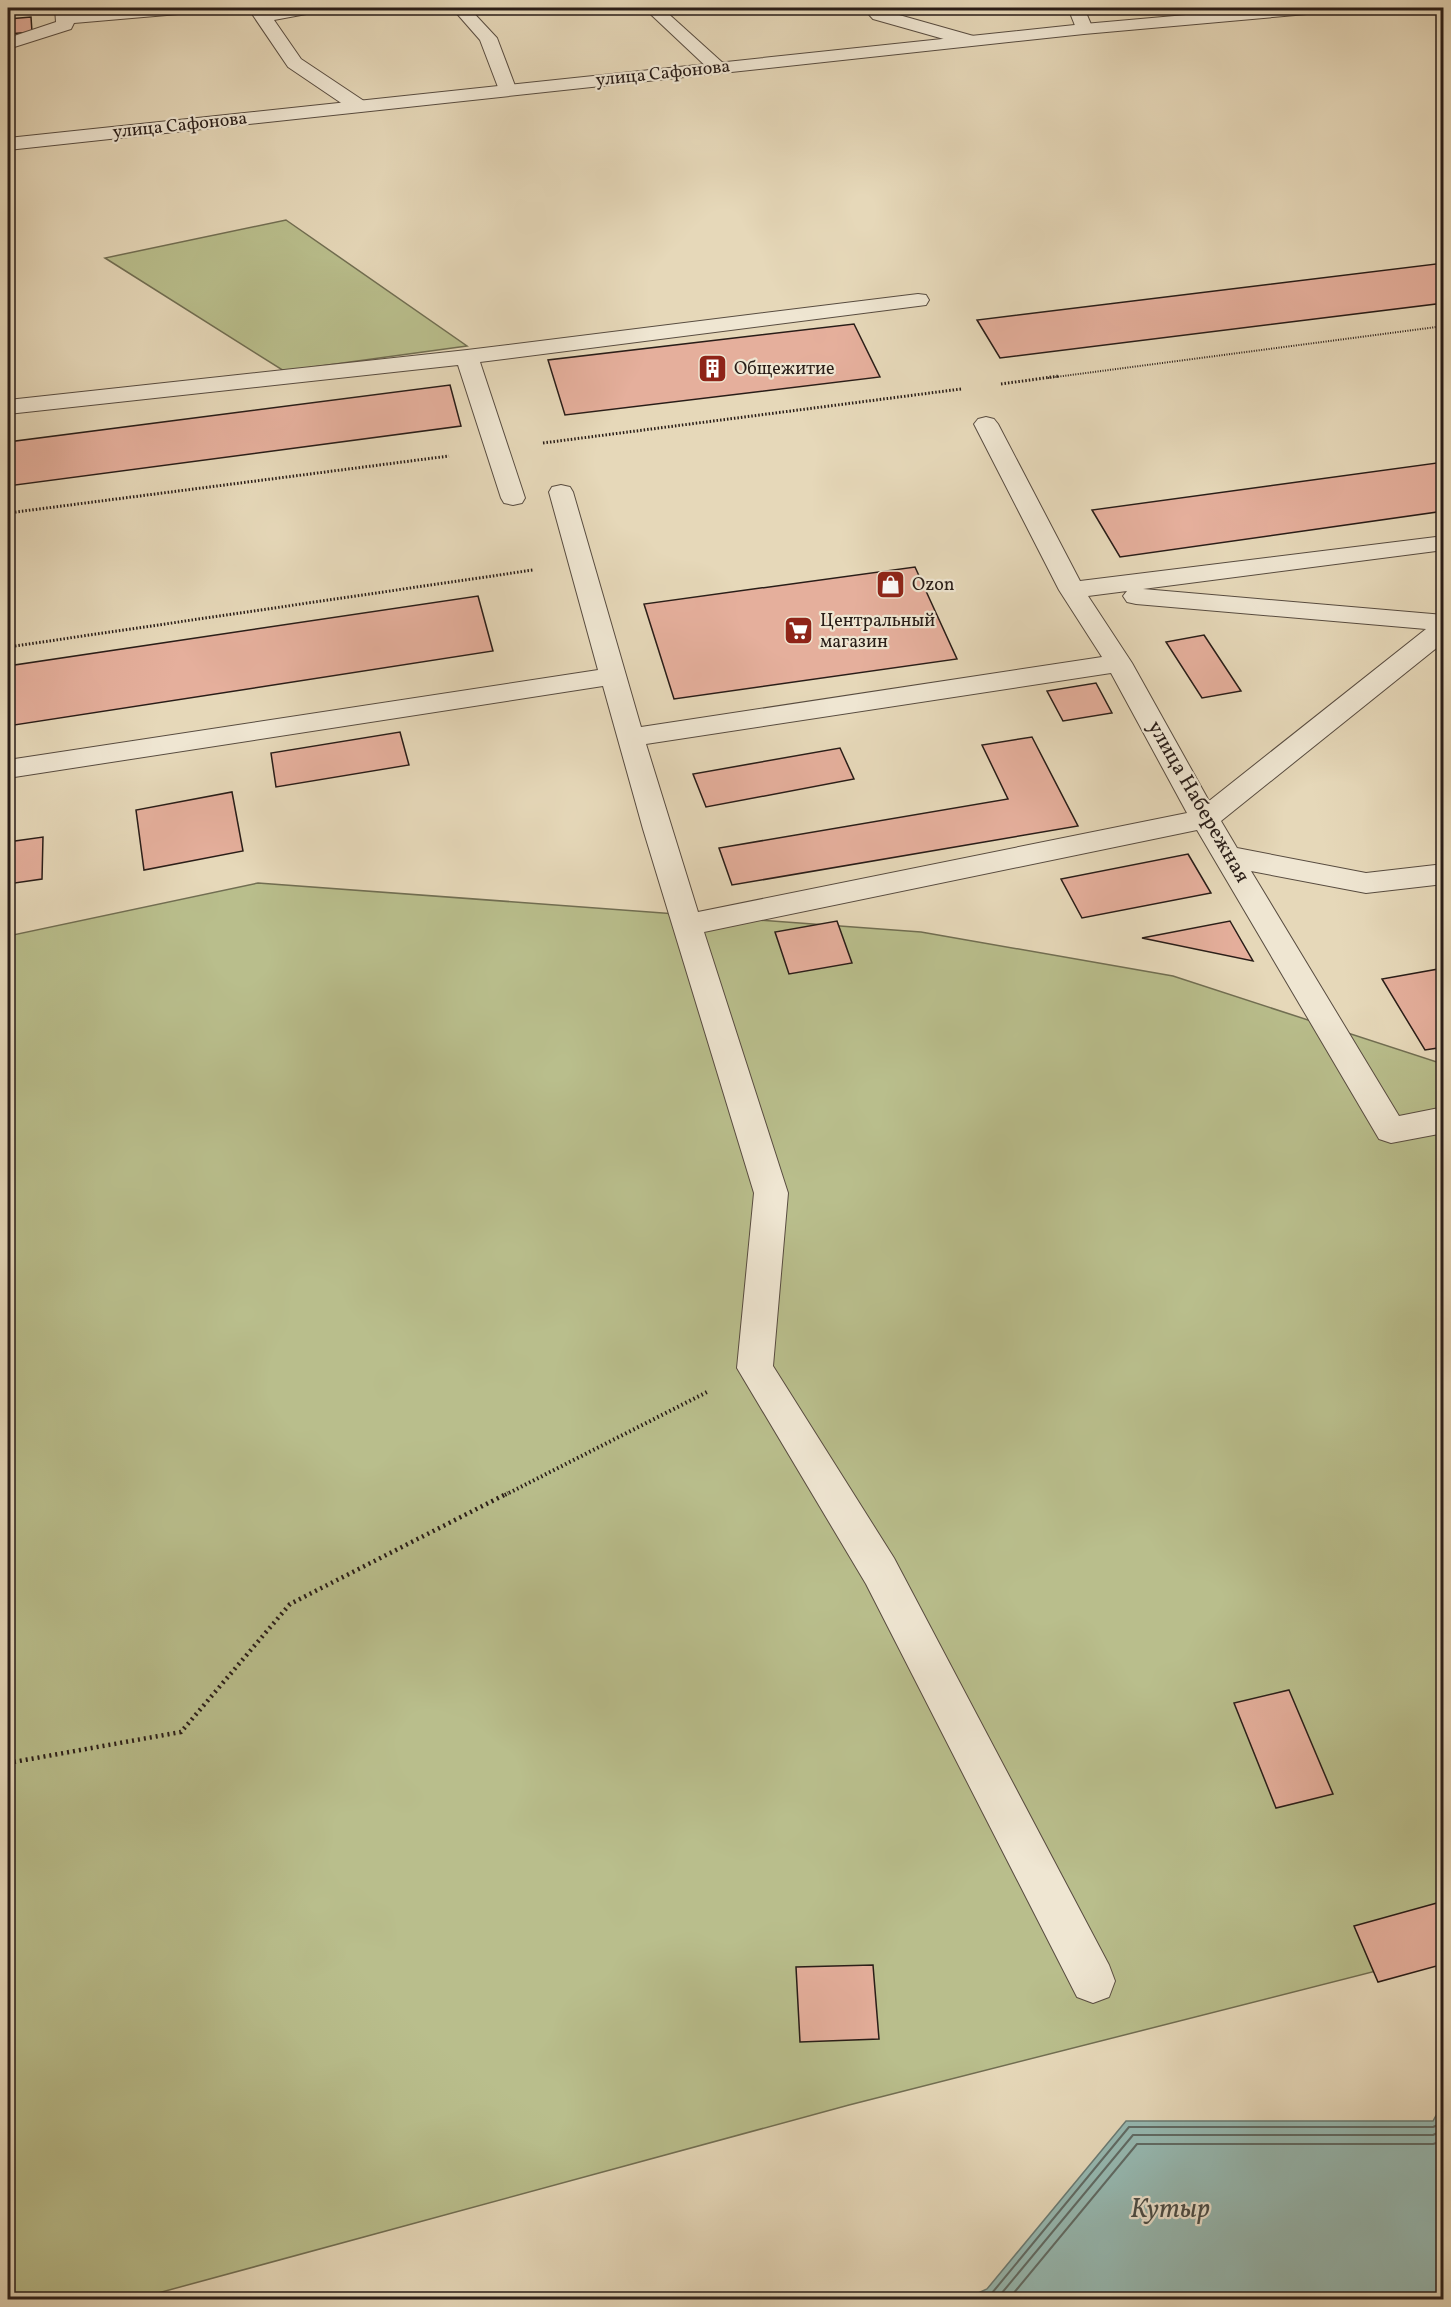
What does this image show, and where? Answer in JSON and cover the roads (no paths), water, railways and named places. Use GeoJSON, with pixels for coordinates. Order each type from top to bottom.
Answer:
{"type":"FeatureCollection","features":[{"type":"Feature","properties":{"kind":"street"},"geometry":{"type":"LineString","coordinates":[[8,44],[65,25],[63,13],[190,8]]}},
{"type":"Feature","properties":{"kind":"street"},"geometry":{"type":"LineString","coordinates":[[311,8],[261,12],[294,63],[360,107]]}},
{"type":"Feature","properties":{"kind":"street"},"geometry":{"type":"LineString","coordinates":[[460,8],[488,38],[508,91]]}},
{"type":"Feature","properties":{"kind":"street"},"geometry":{"type":"LineString","coordinates":[[652,8],[718,68]]}},
{"type":"Feature","properties":{"kind":"street"},"geometry":{"type":"LineString","coordinates":[[872,8],[879,15],[971,41]]}},
{"type":"Feature","properties":{"kind":"street"},"geometry":{"type":"LineString","coordinates":[[1076,8],[1084,29]]}},
{"type":"Feature","properties":{"kind":"street","name":"улица Сафонова"},"geometry":{"type":"LineString","coordinates":[[8,144],[1084,29],[1318,8]]}},
{"type":"Feature","properties":{"kind":"street"},"geometry":{"type":"LineString","coordinates":[[8,407],[467,357],[918,300]]}},
{"type":"Feature","properties":{"kind":"street"},"geometry":{"type":"LineString","coordinates":[[467,357],[513,498]]}},
{"type":"Feature","properties":{"kind":"street","name":"улица Набережная"},"geometry":{"type":"LineString","coordinates":[[986,424],[1071,590],[1119,663],[1205,819],[1391,1130],[1443,1120]]}},
{"type":"Feature","properties":{"kind":"street"},"geometry":{"type":"LineString","coordinates":[[561,492],[688,925],[771,1193],[755,1368],[880,1571],[1093,1981]]}},
{"type":"Feature","properties":{"kind":"street"},"geometry":{"type":"LineString","coordinates":[[1071,590],[1443,543]]}},
{"type":"Feature","properties":{"kind":"street"},"geometry":{"type":"LineString","coordinates":[[1071,590],[1443,623]]}},
{"type":"Feature","properties":{"kind":"street"},"geometry":{"type":"LineString","coordinates":[[688,925],[1205,819],[1443,628]]}},
{"type":"Feature","properties":{"kind":"street"},"geometry":{"type":"LineString","coordinates":[[632,738],[1119,663]]}},
{"type":"Feature","properties":{"kind":"street"},"geometry":{"type":"LineString","coordinates":[[8,769],[614,676]]}},
{"type":"Feature","properties":{"kind":"street"},"geometry":{"type":"LineString","coordinates":[[1229,857],[1366,883],[1443,874]]}},
{"type":"Feature","properties":{"kind":"water","name":"Кутыр"},"geometry":{"type":"Polygon","coordinates":[[[1443,2103],[1443,2299],[965,2299],[987,2289],[1126,2121],[1433,2121],[1443,2103]]]}},
{"type":"Feature","properties":{"kind":"place","name":"Общежитие"},"geometry":{"type":"Point","coordinates":[713,369]}},
{"type":"Feature","properties":{"kind":"place","name":"Ozon"},"geometry":{"type":"Point","coordinates":[891,585]}},
{"type":"Feature","properties":{"kind":"place","name":"Центральный магазин"},"geometry":{"type":"Point","coordinates":[799,631]}}]}
